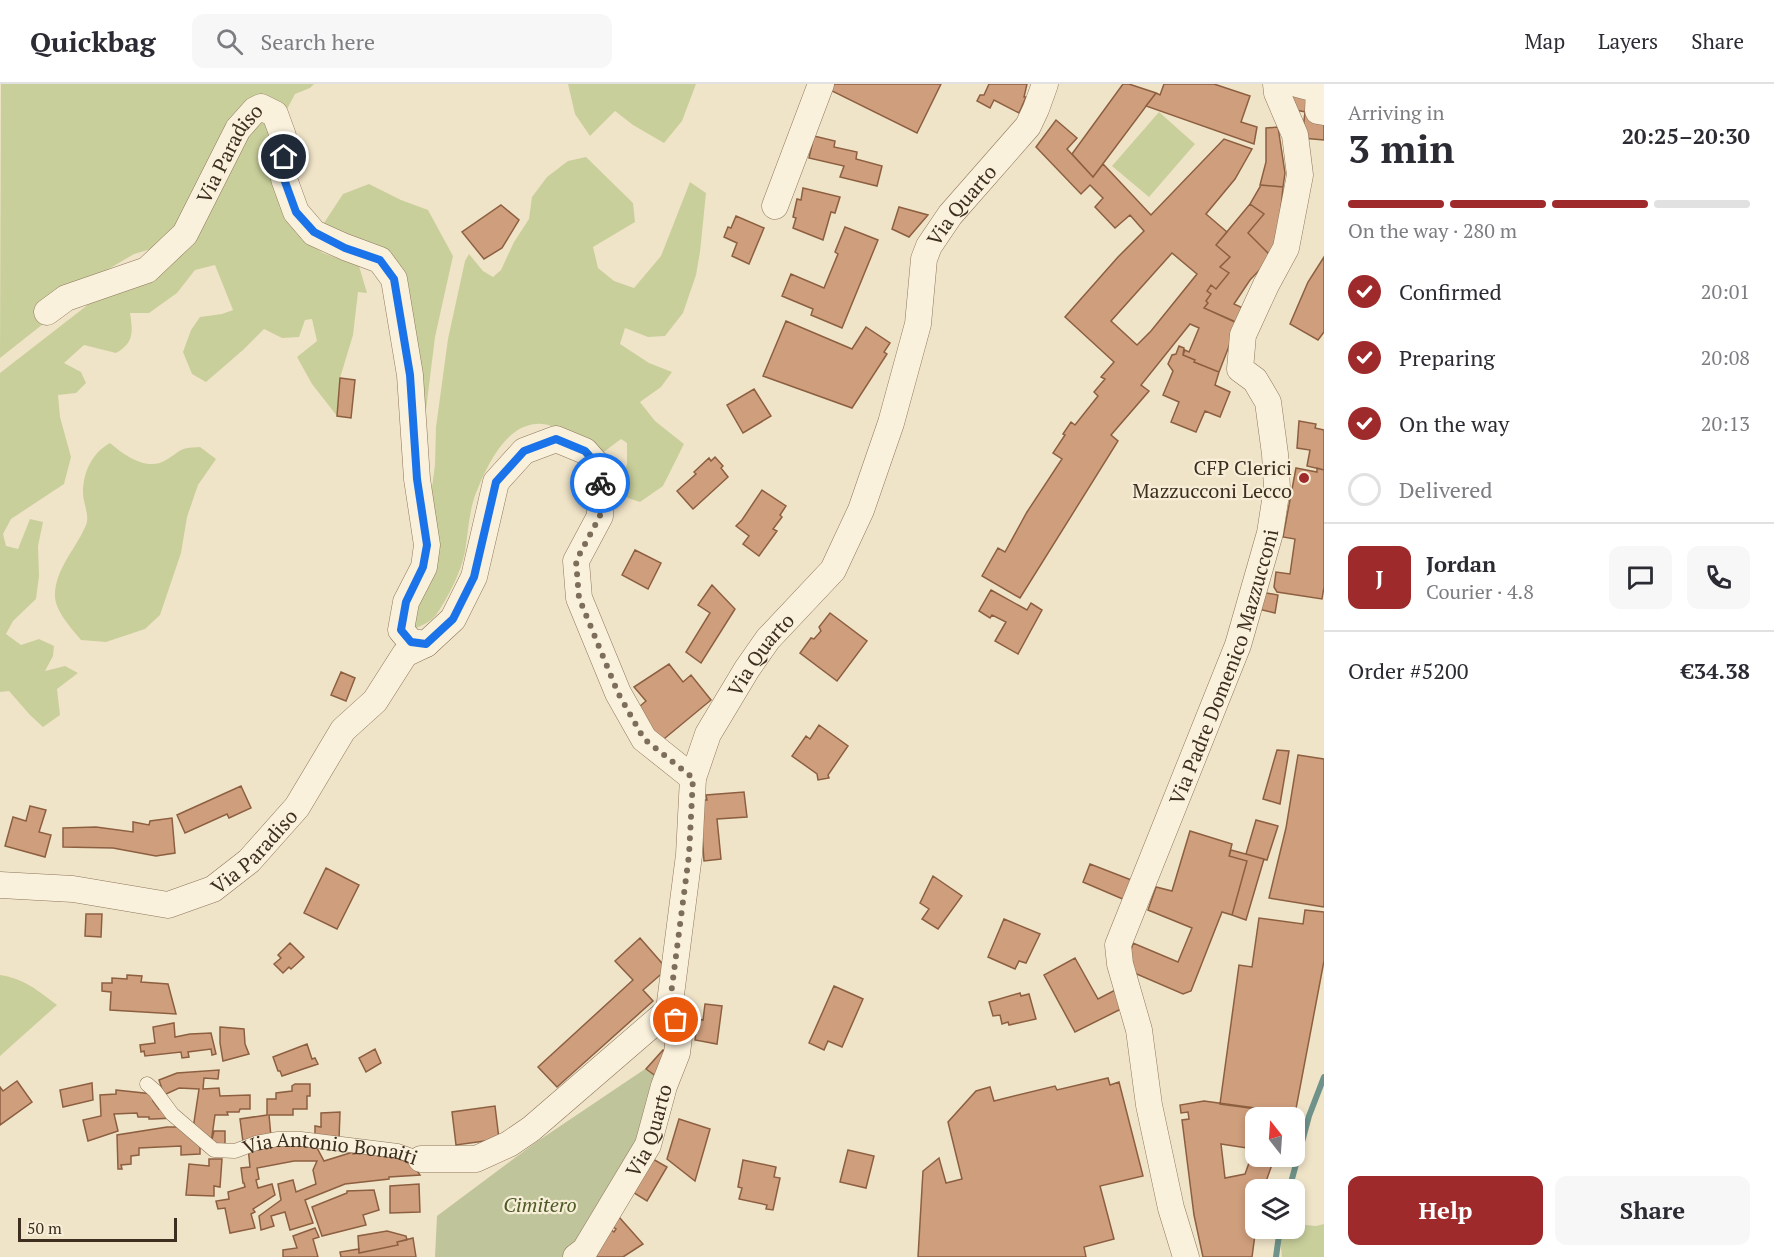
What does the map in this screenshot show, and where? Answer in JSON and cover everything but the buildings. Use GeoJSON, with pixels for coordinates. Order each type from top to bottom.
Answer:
{"type":"FeatureCollection","features":[{"type":"Feature","properties":{"kind":"street"},"geometry":{"type":"LineString","coordinates":[[775,206],[821,84]]}},
{"type":"Feature","properties":{"kind":"street","name":"Via Quarto"},"geometry":{"type":"LineString","coordinates":[[576,1257],[585,1250],[648,1145],[664,1086],[677,1053],[680,1029],[669,1010],[689,855],[693,778],[708,734],[768,639],[833,570],[861,510],[891,423],[918,324],[924,259],[929,246],[936,232],[950,215],[1028,126],[1045,84]]}},
{"type":"Feature","properties":{"kind":"street","name":"Via Padre Domenico Mazzucconi"},"geometry":{"type":"LineString","coordinates":[[1186,1257],[1171,1208],[1149,1105],[1139,1030],[1120,964],[1118,945],[1238,645],[1270,533],[1277,488],[1268,402],[1255,380],[1240,369],[1243,336],[1286,248],[1300,175],[1295,135],[1277,93],[1276,84]]}},
{"type":"Feature","properties":{"kind":"street"},"geometry":{"type":"LineString","coordinates":[[1297,84],[1319,90],[1318,111],[1324,112]]}},
{"type":"Feature","properties":{"kind":"street","name":"Via Paradiso"},"geometry":{"type":"LineString","coordinates":[[47,312],[66,298],[147,270],[185,234],[238,129],[255,110],[261,107],[275,114],[283,135],[284,179],[296,212],[314,232],[345,248],[380,260],[394,279],[410,375],[417,479],[427,545],[423,567],[406,602],[401,630],[411,642],[426,644]]}},
{"type":"Feature","properties":{"kind":"street","name":"Via Paradiso"},"geometry":{"type":"LineString","coordinates":[[0,885],[73,890],[168,905],[213,889],[249,861],[297,807],[344,730],[375,701],[405,654],[426,644],[453,619],[474,577],[496,482],[524,451],[556,439],[585,451],[600,468],[600,516],[576,561],[579,598],[618,693],[644,739],[693,778]]}},
{"type":"Feature","properties":{"kind":"street","name":"Via Antonio Bonaiti"},"geometry":{"type":"LineString","coordinates":[[422,1158],[476,1159],[508,1144],[531,1129],[669,1010]]}},
{"type":"Feature","properties":{"kind":"lane","name":"Via Antonio Bonaiti"},"geometry":{"type":"LineString","coordinates":[[147,1084],[172,1114],[214,1150],[235,1151],[256,1143],[278,1139],[302,1139],[398,1151],[422,1158]]}},
{"type":"Feature","properties":{"kind":"green space"},"geometry":{"type":"Polygon","coordinates":[[[1,84],[314,84],[295,94],[285,113],[263,98],[173,236],[151,249],[134,254],[107,270],[76,298],[0,358],[1,84]]]}},
{"type":"Feature","properties":{"kind":"green space"},"geometry":{"type":"Polygon","coordinates":[[[568,84],[696,84],[682,121],[664,143],[633,125],[615,111],[590,136],[575,114],[568,84]]]}},
{"type":"Feature","properties":{"kind":"green space"},"geometry":{"type":"Polygon","coordinates":[[[262,111],[308,243],[323,253],[359,266],[367,293],[358,292],[353,335],[340,378],[337,416],[312,384],[297,357],[317,341],[312,319],[305,320],[299,337],[282,338],[264,329],[206,382],[192,374],[183,352],[191,330],[200,317],[233,310],[215,265],[195,270],[177,293],[149,313],[130,313],[131,336],[126,345],[116,353],[84,345],[64,363],[81,372],[86,383],[76,393],[58,395],[60,417],[71,457],[64,484],[11,519],[3,534],[6,546],[18,549],[30,519],[43,522],[38,546],[39,576],[36,599],[13,621],[6,634],[21,645],[39,639],[54,646],[53,656],[45,671],[65,666],[78,673],[57,689],[60,715],[43,727],[9,691],[0,692],[0,373],[85,307],[100,292],[156,261],[262,111]]]}},
{"type":"Feature","properties":{"kind":"green space"},"geometry":{"type":"Polygon","coordinates":[[[1159,112],[1195,144],[1149,197],[1112,166],[1159,112]]]}},
{"type":"Feature","properties":{"kind":"green space"},"geometry":{"type":"Polygon","coordinates":[[[586,157],[633,203],[635,222],[593,247],[598,268],[614,281],[634,288],[661,256],[690,182],[706,193],[696,275],[683,313],[665,336],[648,337],[625,328],[620,344],[649,363],[672,372],[661,387],[640,402],[655,421],[684,444],[663,486],[640,502],[619,495],[627,464],[627,443],[621,439],[601,454],[589,440],[559,428],[537,424],[526,426],[515,432],[491,460],[476,493],[463,560],[449,593],[434,617],[426,624],[413,629],[435,465],[436,427],[448,339],[465,261],[469,254],[483,271],[493,277],[501,270],[514,242],[529,219],[532,197],[547,177],[568,161],[586,157]]]}},
{"type":"Feature","properties":{"kind":"green space"},"geometry":{"type":"Polygon","coordinates":[[[369,184],[428,210],[453,256],[435,337],[424,426],[400,278],[322,226],[343,194],[369,184]]]}},
{"type":"Feature","properties":{"kind":"green space"},"geometry":{"type":"Polygon","coordinates":[[[110,443],[129,457],[144,463],[159,463],[181,450],[200,447],[216,459],[198,485],[187,517],[181,553],[160,615],[145,629],[106,642],[81,640],[58,608],[55,597],[56,587],[62,569],[87,521],[83,493],[87,471],[98,452],[110,443]]]}},
{"type":"Feature","properties":{"kind":"green space"},"geometry":{"type":"Polygon","coordinates":[[[0,975],[24,982],[57,1005],[0,1056],[0,975]]]}},
{"type":"Feature","properties":{"kind":"green space","name":"Cimitero"},"geometry":{"type":"Polygon","coordinates":[[[645,1069],[660,1079],[626,1168],[565,1257],[435,1257],[437,1216],[535,1143],[645,1069]]]}},
{"type":"Feature","properties":{"kind":"green space"},"geometry":{"type":"Polygon","coordinates":[[[1324,1224],[1324,1257],[1282,1257],[1280,1239],[1305,1239],[1305,1225],[1324,1224]]]}},
{"type":"Feature","properties":{"kind":"waterway"},"geometry":{"type":"LineString","coordinates":[[1292,1179],[1309,1116],[1324,1077]]}},
{"type":"Feature","properties":{"kind":"waterway"},"geometry":{"type":"LineString","coordinates":[[1276,1257],[1278,1239]]}},
{"type":"Feature","properties":{"kind":"way so far"},"geometry":{"type":"LineString","coordinates":[[600,483],[600,516],[576,561],[579,598],[618,693],[644,739],[693,778],[689,855],[669,1010],[676,1020]]}},
{"type":"Feature","properties":{"kind":"place","name":"CFP Clerici Mazzucconi Lecco"},"geometry":{"type":"Point","coordinates":[1304,478]}},
{"type":"Feature","properties":{"kind":"route"},"geometry":{"type":"LineString","coordinates":[[284,157],[284,179],[296,212],[314,232],[345,248],[380,260],[394,279],[410,375],[417,479],[427,545],[423,567],[406,602],[401,630],[411,642],[426,644],[453,619],[474,577],[496,482],[524,451],[556,439],[585,451],[600,468],[600,483]]}}]}
